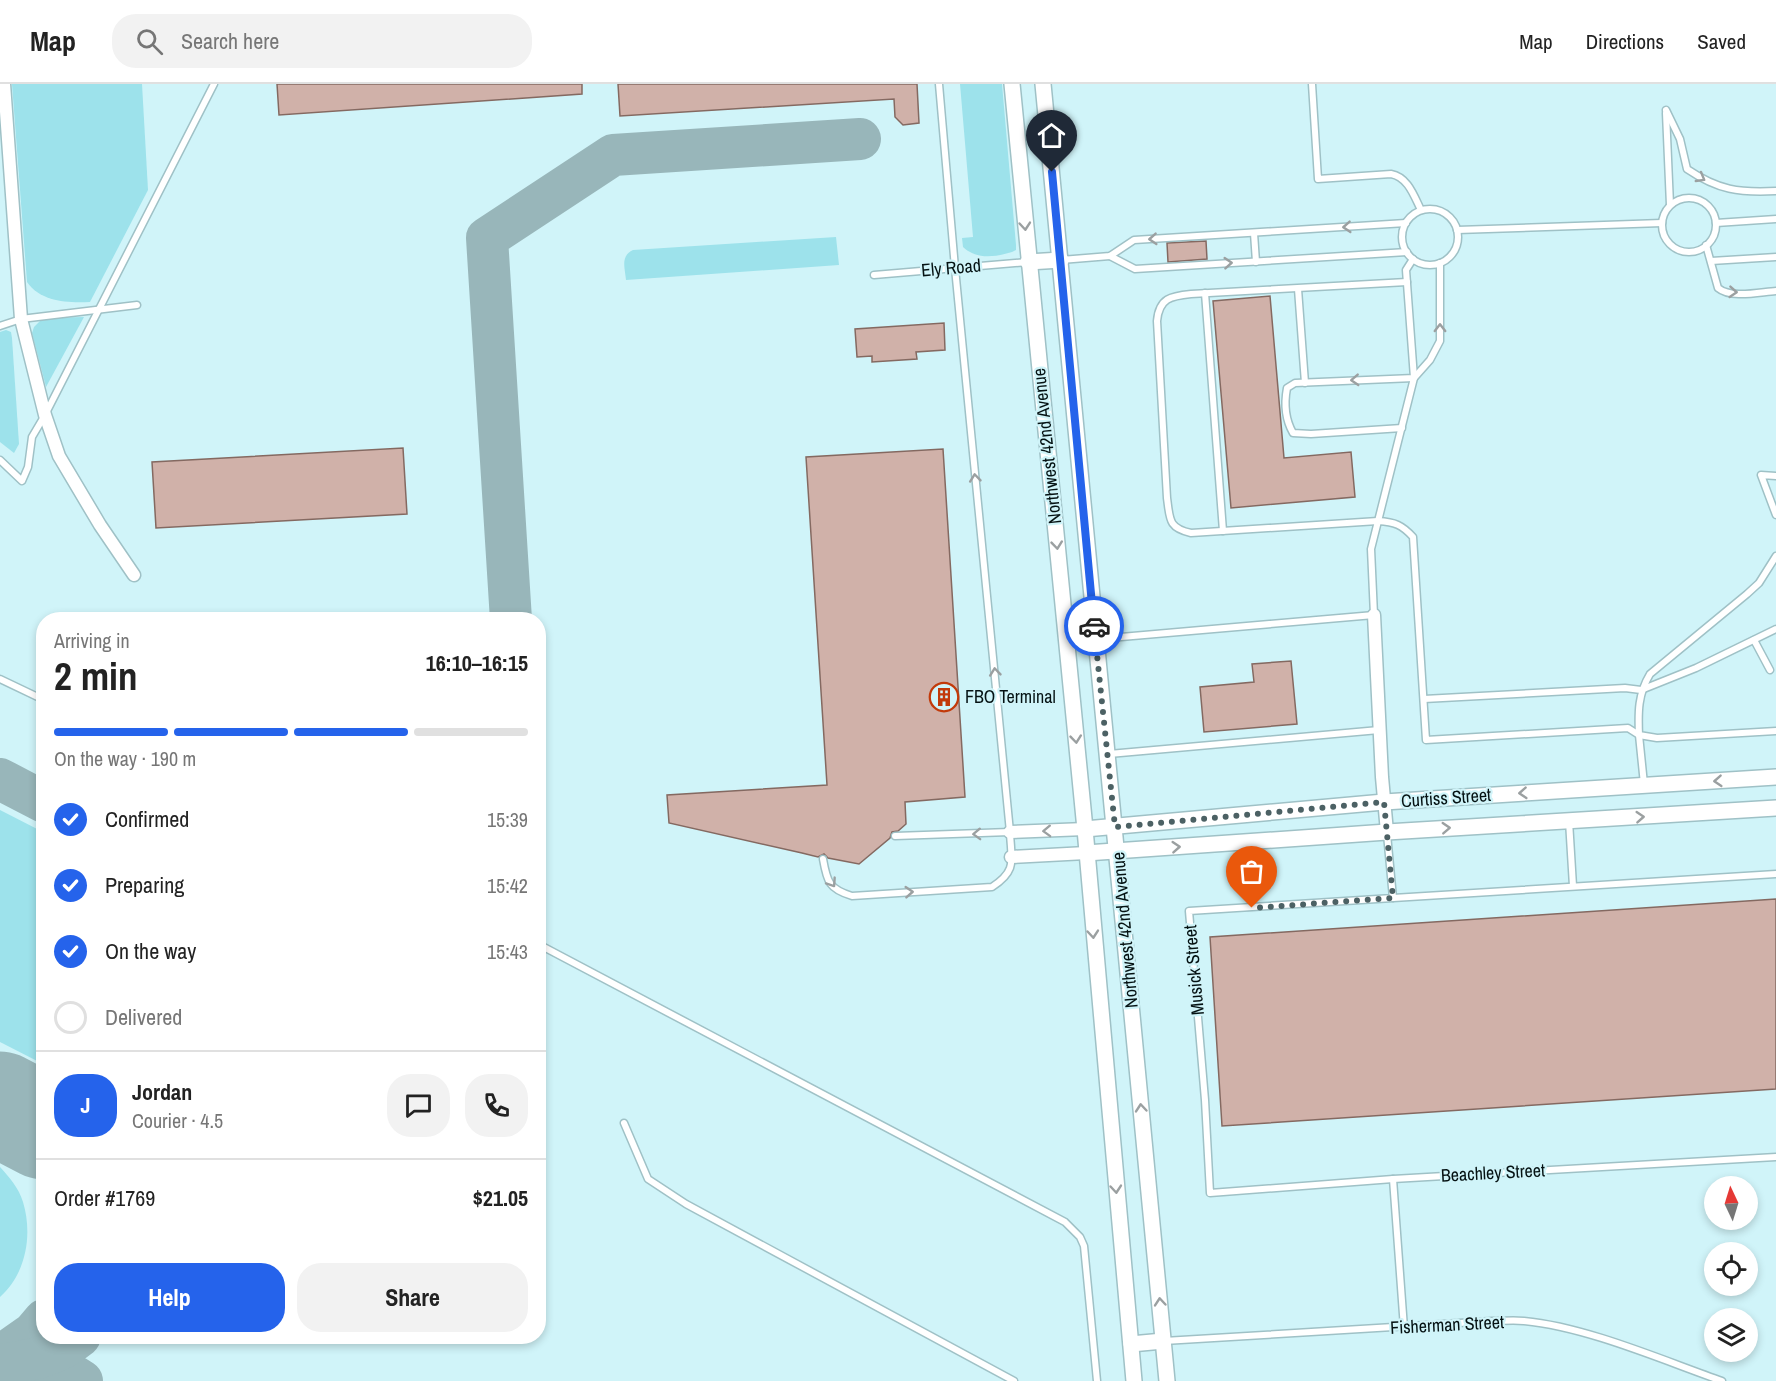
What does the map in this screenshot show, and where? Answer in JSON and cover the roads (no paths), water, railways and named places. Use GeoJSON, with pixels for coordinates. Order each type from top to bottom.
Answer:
{"type":"FeatureCollection","features":[{"type":"Feature","properties":{"kind":"street"},"geometry":{"type":"LineString","coordinates":[[4,84],[21,319],[45,414],[60,456],[100,525],[134,575]]}},
{"type":"Feature","properties":{"kind":"street","name":"Northwest 42nd Avenue"},"geometry":{"type":"LineString","coordinates":[[1012,84],[1085,829],[1134,1381]]}},
{"type":"Feature","properties":{"kind":"street","name":"Northwest 42nd Avenue"},"geometry":{"type":"LineString","coordinates":[[1043,84],[1167,1381]]}},
{"type":"Feature","properties":{"kind":"street"},"geometry":{"type":"LineString","coordinates":[[1028,262],[1061,260]]}},
{"type":"Feature","properties":{"kind":"street"},"geometry":{"type":"LineString","coordinates":[[1374,615],[1379,729],[1387,832]]}},
{"type":"Feature","properties":{"kind":"street","name":"Curtiss Street"},"geometry":{"type":"LineString","coordinates":[[1010,832],[1115,827],[1384,802],[1776,777]]}},
{"type":"Feature","properties":{"kind":"street","name":"Curtiss Street"},"geometry":{"type":"LineString","coordinates":[[1011,857],[1776,808]]}},
{"type":"Feature","properties":{"kind":"street"},"geometry":{"type":"LineString","coordinates":[[1131,1344],[1164,1341]]}},
{"type":"Feature","properties":{"kind":"lane"},"geometry":{"type":"LineString","coordinates":[[0,460],[22,481],[32,437],[214,84]]}},
{"type":"Feature","properties":{"kind":"lane"},"geometry":{"type":"LineString","coordinates":[[823,859],[827,880],[837,891],[852,896],[992,887],[1005,878],[1012,865],[939,84]]}},
{"type":"Feature","properties":{"kind":"lane"},"geometry":{"type":"LineString","coordinates":[[1312,84],[1318,179],[1398,175],[1409,187],[1421,210]]}},
{"type":"Feature","properties":{"kind":"lane"},"geometry":{"type":"LineString","coordinates":[[1670,205],[1666,110],[1680,139],[1687,169],[1721,188],[1740,192],[1776,191]]}},
{"type":"Feature","properties":{"kind":"lane"},"geometry":{"type":"LineString","coordinates":[[1686,198],[1702,202],[1714,214],[1716,223],[1712,239],[1698,250],[1681,250],[1667,240],[1662,223],[1663,216],[1670,205],[1686,198]]}},
{"type":"Feature","properties":{"kind":"lane"},"geometry":{"type":"LineString","coordinates":[[1421,210],[1440,210],[1454,221],[1457,230],[1457,246],[1453,253],[1440,263],[1431,265],[1413,259],[1407,252],[1402,238],[1406,223],[1410,217],[1421,210]]}},
{"type":"Feature","properties":{"kind":"lane"},"geometry":{"type":"LineString","coordinates":[[1716,223],[1776,219]]}},
{"type":"Feature","properties":{"kind":"lane"},"geometry":{"type":"LineString","coordinates":[[1061,260],[1110,256],[1134,240],[1406,223]]}},
{"type":"Feature","properties":{"kind":"lane"},"geometry":{"type":"LineString","coordinates":[[1457,230],[1662,223]]}},
{"type":"Feature","properties":{"kind":"lane"},"geometry":{"type":"LineString","coordinates":[[1254,233],[1256,262]]}},
{"type":"Feature","properties":{"kind":"lane"},"geometry":{"type":"LineString","coordinates":[[1706,245],[1718,288],[1723,292],[1734,294],[1776,291]]}},
{"type":"Feature","properties":{"kind":"lane"},"geometry":{"type":"LineString","coordinates":[[1110,256],[1135,269],[1407,252]]}},
{"type":"Feature","properties":{"kind":"lane"},"geometry":{"type":"LineString","coordinates":[[1711,261],[1776,257]]}},
{"type":"Feature","properties":{"kind":"lane"},"geometry":{"type":"LineString","coordinates":[[1095,639],[1374,615],[1371,549],[1414,378],[1406,270],[1413,259]]}},
{"type":"Feature","properties":{"kind":"lane","name":"Ely Road"},"geometry":{"type":"LineString","coordinates":[[874,275],[1028,262]]}},
{"type":"Feature","properties":{"kind":"lane"},"geometry":{"type":"LineString","coordinates":[[1402,428],[1311,434],[1293,433],[1288,425],[1284,403],[1287,388],[1295,383],[1414,378],[1430,360],[1440,341],[1440,263]]}},
{"type":"Feature","properties":{"kind":"lane"},"geometry":{"type":"LineString","coordinates":[[1407,282],[1205,293],[1173,296],[1164,302],[1158,311],[1170,521],[1179,530],[1191,533],[1378,521],[1394,522],[1404,526],[1413,537],[1426,740],[1628,728],[1639,735],[1657,738],[1776,731]]}},
{"type":"Feature","properties":{"kind":"lane"},"geometry":{"type":"LineString","coordinates":[[1298,289],[1305,383]]}},
{"type":"Feature","properties":{"kind":"lane"},"geometry":{"type":"LineString","coordinates":[[1205,293],[1223,531]]}},
{"type":"Feature","properties":{"kind":"lane"},"geometry":{"type":"LineString","coordinates":[[0,326],[21,319],[137,304]]}},
{"type":"Feature","properties":{"kind":"lane"},"geometry":{"type":"LineString","coordinates":[[1776,476],[1761,475],[1776,515]]}},
{"type":"Feature","properties":{"kind":"lane"},"geometry":{"type":"LineString","coordinates":[[1644,785],[1638,708],[1641,690],[1650,674],[1725,614],[1759,583],[1776,556]]}},
{"type":"Feature","properties":{"kind":"lane"},"geometry":{"type":"LineString","coordinates":[[1424,699],[1625,688],[1641,690],[1696,668],[1776,629]]}},
{"type":"Feature","properties":{"kind":"lane"},"geometry":{"type":"LineString","coordinates":[[1754,640],[1770,670]]}},
{"type":"Feature","properties":{"kind":"lane"},"geometry":{"type":"LineString","coordinates":[[0,679],[36,696]]}},
{"type":"Feature","properties":{"kind":"lane"},"geometry":{"type":"LineString","coordinates":[[1108,754],[1379,729]]}},
{"type":"Feature","properties":{"kind":"lane"},"geometry":{"type":"LineString","coordinates":[[1569,821],[1574,886]]}},
{"type":"Feature","properties":{"kind":"lane"},"geometry":{"type":"LineString","coordinates":[[895,836],[1010,832]]}},
{"type":"Feature","properties":{"kind":"lane"},"geometry":{"type":"LineString","coordinates":[[1387,832],[1393,898],[1776,874]]}},
{"type":"Feature","properties":{"kind":"lane","name":"Musick Street"},"geometry":{"type":"LineString","coordinates":[[1210,1193],[1205,1100],[1189,911],[1393,898]]}},
{"type":"Feature","properties":{"kind":"lane"},"geometry":{"type":"LineString","coordinates":[[546,948],[1065,1222],[1080,1237],[1084,1246],[1097,1381]]}},
{"type":"Feature","properties":{"kind":"lane"},"geometry":{"type":"LineString","coordinates":[[624,1123],[648,1179],[686,1204],[1014,1381]]}},
{"type":"Feature","properties":{"kind":"lane","name":"Beachley Street"},"geometry":{"type":"LineString","coordinates":[[1210,1193],[1393,1179],[1776,1157]]}},
{"type":"Feature","properties":{"kind":"lane"},"geometry":{"type":"LineString","coordinates":[[1393,1179],[1404,1328]]}},
{"type":"Feature","properties":{"kind":"lane","name":"Fisherman Street"},"geometry":{"type":"LineString","coordinates":[[1164,1341],[1524,1321],[1607,1341],[1722,1381]]}},
{"type":"Feature","properties":{"kind":"place","name":"FBO Terminal"},"geometry":{"type":"Point","coordinates":[944,697]}}]}
